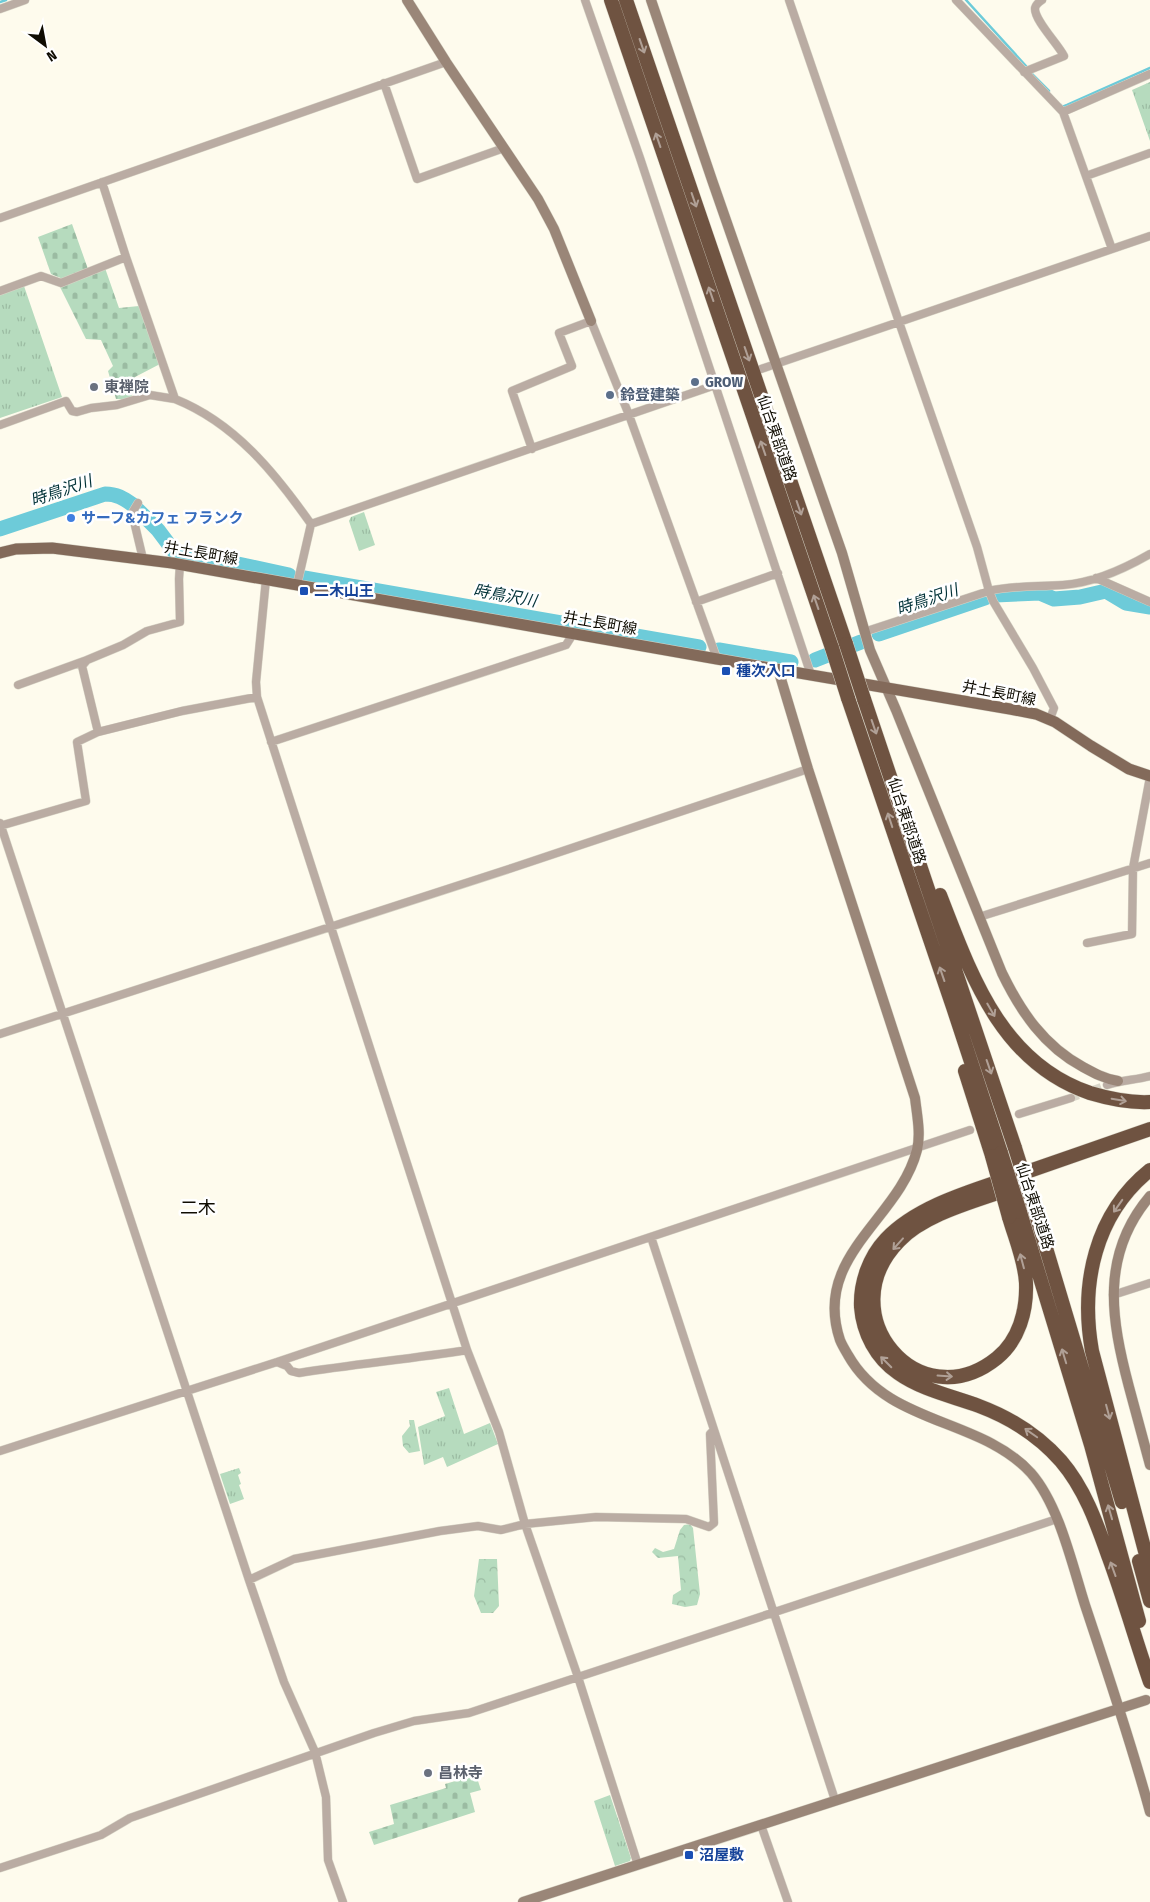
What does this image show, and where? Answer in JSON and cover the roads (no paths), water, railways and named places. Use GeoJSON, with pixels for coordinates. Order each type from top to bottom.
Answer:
{"type":"FeatureCollection","features":[{"type":"Feature","properties":{"kind":"highway","name":"仙台東部道路"},"geometry":{"type":"LineString","coordinates":[[611,0],[953,1007],[1014,1214],[1088,1436],[1150,1660]]}},
{"type":"Feature","properties":{"kind":"highway","name":"仙台東部道路"},"geometry":{"type":"LineString","coordinates":[[626,0],[1016,1148],[1105,1442],[1150,1602]]}},
{"type":"Feature","properties":{"kind":"highway"},"geometry":{"type":"LineString","coordinates":[[883,756],[968,963],[992,1013],[1004,1030],[1031,1059],[1082,1090],[1118,1100],[1150,1102]]}},
{"type":"Feature","properties":{"kind":"highway"},"geometry":{"type":"LineString","coordinates":[[1150,1129],[953,1198],[915,1217],[897,1228],[884,1240],[876,1252],[863,1280],[861,1295],[863,1324],[875,1350],[891,1368],[914,1382],[979,1406],[1017,1424],[1035,1435],[1061,1461],[1076,1480],[1101,1534],[1150,1682]]}},
{"type":"Feature","properties":{"kind":"highway"},"geometry":{"type":"LineString","coordinates":[[1014,1214],[1026,1284],[1024,1311],[1008,1348],[987,1366],[965,1376],[950,1378],[926,1374],[904,1362],[887,1345],[880,1334],[873,1310],[874,1287],[878,1274],[884,1262],[900,1241],[911,1232],[942,1214],[1150,1137]]}},
{"type":"Feature","properties":{"kind":"highway"},"geometry":{"type":"LineString","coordinates":[[1150,1170],[1130,1190],[1110,1217],[1096,1252],[1088,1286],[1087,1304],[1088,1328],[1092,1351],[1150,1570]]}},
{"type":"Feature","properties":{"kind":"main road","name":"井土長町線"},"geometry":{"type":"LineString","coordinates":[[0,553],[52,548],[180,564],[778,670],[1018,710],[1050,719],[1129,769],[1150,777]]}},
{"type":"Feature","properties":{"kind":"street"},"geometry":{"type":"LineString","coordinates":[[0,9],[25,0]]}},
{"type":"Feature","properties":{"kind":"street"},"geometry":{"type":"LineString","coordinates":[[407,0],[538,200],[554,229],[630,415],[717,659]]}},
{"type":"Feature","properties":{"kind":"street"},"geometry":{"type":"LineString","coordinates":[[585,0],[716,385],[811,675]]}},
{"type":"Feature","properties":{"kind":"street"},"geometry":{"type":"LineString","coordinates":[[651,0],[842,553],[864,632],[1002,973],[1016,1002],[1032,1025],[1051,1046],[1070,1060],[1108,1079],[1126,1082],[1150,1076]]}},
{"type":"Feature","properties":{"kind":"street"},"geometry":{"type":"LineString","coordinates":[[789,0],[977,547],[993,601],[1034,668],[1054,708],[1050,719]]}},
{"type":"Feature","properties":{"kind":"street"},"geometry":{"type":"LineString","coordinates":[[956,0],[1063,112],[1112,249]]}},
{"type":"Feature","properties":{"kind":"street"},"geometry":{"type":"LineString","coordinates":[[1024,72],[1064,56],[1037,17],[1036,5],[1042,0]]}},
{"type":"Feature","properties":{"kind":"street"},"geometry":{"type":"LineString","coordinates":[[0,218],[446,62]]}},
{"type":"Feature","properties":{"kind":"street"},"geometry":{"type":"LineString","coordinates":[[1063,112],[1150,74]]}},
{"type":"Feature","properties":{"kind":"street"},"geometry":{"type":"LineString","coordinates":[[384,83],[417,179],[504,148]]}},
{"type":"Feature","properties":{"kind":"street"},"geometry":{"type":"LineString","coordinates":[[1086,176],[1150,154]]}},
{"type":"Feature","properties":{"kind":"street"},"geometry":{"type":"LineString","coordinates":[[102,182],[176,399]]}},
{"type":"Feature","properties":{"kind":"street"},"geometry":{"type":"LineString","coordinates":[[761,369],[1150,236]]}},
{"type":"Feature","properties":{"kind":"street"},"geometry":{"type":"LineString","coordinates":[[0,291],[41,276],[61,283],[126,257]]}},
{"type":"Feature","properties":{"kind":"street"},"geometry":{"type":"LineString","coordinates":[[532,449],[512,391],[572,366],[559,333],[591,320]]}},
{"type":"Feature","properties":{"kind":"street"},"geometry":{"type":"LineString","coordinates":[[311,524],[730,380]]}},
{"type":"Feature","properties":{"kind":"street"},"geometry":{"type":"LineString","coordinates":[[0,424],[66,401],[72,411],[77,412],[91,408],[118,406],[150,395],[176,399],[188,404],[218,422],[245,444],[281,484],[311,524],[297,585]]}},
{"type":"Feature","properties":{"kind":"street"},"geometry":{"type":"LineString","coordinates":[[138,503],[132,514],[142,559]]}},
{"type":"Feature","properties":{"kind":"street"},"geometry":{"type":"LineString","coordinates":[[864,632],[1004,587],[1065,585],[1096,578],[1118,571],[1150,554]]}},
{"type":"Feature","properties":{"kind":"street"},"geometry":{"type":"LineString","coordinates":[[18,685],[123,646],[147,631],[180,622],[178,579],[180,564]]}},
{"type":"Feature","properties":{"kind":"street"},"geometry":{"type":"LineString","coordinates":[[696,602],[778,573]]}},
{"type":"Feature","properties":{"kind":"street"},"geometry":{"type":"LineString","coordinates":[[1096,578],[1150,602]]}},
{"type":"Feature","properties":{"kind":"street"},"geometry":{"type":"LineString","coordinates":[[266,579],[256,682],[257,697],[467,1350],[499,1432],[525,1524],[578,1677],[638,1865]]}},
{"type":"Feature","properties":{"kind":"street"},"geometry":{"type":"LineString","coordinates":[[271,742],[566,645],[573,634]]}},
{"type":"Feature","properties":{"kind":"street"},"geometry":{"type":"LineString","coordinates":[[87,660],[82,666],[98,732]]}},
{"type":"Feature","properties":{"kind":"street"},"geometry":{"type":"LineString","coordinates":[[778,670],[808,769],[915,1098],[919,1132],[917,1149],[903,1183],[888,1207],[864,1234],[847,1260],[838,1280],[835,1302],[840,1341],[856,1369],[871,1385],[890,1399],[1001,1448],[1031,1473],[1053,1508],[1057,1519],[1119,1707],[1150,1812]]}},
{"type":"Feature","properties":{"kind":"street"},"geometry":{"type":"LineString","coordinates":[[257,697],[98,732],[77,742],[86,801],[0,825],[249,1580],[284,1682],[315,1752],[326,1797],[328,1860],[342,1902]]}},
{"type":"Feature","properties":{"kind":"street"},"geometry":{"type":"LineString","coordinates":[[0,1034],[808,769]]}},
{"type":"Feature","properties":{"kind":"street"},"geometry":{"type":"LineString","coordinates":[[1087,944],[1132,934],[1133,868],[1150,777]]}},
{"type":"Feature","properties":{"kind":"street"},"geometry":{"type":"LineString","coordinates":[[979,917],[1150,863]]}},
{"type":"Feature","properties":{"kind":"street"},"geometry":{"type":"LineString","coordinates":[[1107,1085],[1118,1081]]}},
{"type":"Feature","properties":{"kind":"street"},"geometry":{"type":"LineString","coordinates":[[1019,1114],[1071,1098]]}},
{"type":"Feature","properties":{"kind":"street"},"geometry":{"type":"LineString","coordinates":[[0,1451],[277,1362],[970,1130]]}},
{"type":"Feature","properties":{"kind":"street"},"geometry":{"type":"LineString","coordinates":[[1150,1196],[1136,1212],[1126,1231],[1119,1252],[1113,1283],[1118,1347],[1150,1465]]}},
{"type":"Feature","properties":{"kind":"street"},"geometry":{"type":"LineString","coordinates":[[652,1237],[835,1800]]}},
{"type":"Feature","properties":{"kind":"street"},"geometry":{"type":"LineString","coordinates":[[1113,1295],[1150,1283]]}},
{"type":"Feature","properties":{"kind":"street"},"geometry":{"type":"LineString","coordinates":[[277,1362],[287,1366],[291,1371],[299,1372],[408,1360],[467,1350]]}},
{"type":"Feature","properties":{"kind":"street"},"geometry":{"type":"LineString","coordinates":[[249,1580],[294,1559],[440,1531],[478,1526],[501,1530],[525,1524],[596,1518],[647,1518],[686,1519],[709,1527],[714,1523],[710,1434],[714,1430]]}},
{"type":"Feature","properties":{"kind":"street"},"geometry":{"type":"LineString","coordinates":[[0,1868],[100,1836],[130,1818],[315,1752],[414,1721],[469,1713],[1057,1519]]}},
{"type":"Feature","properties":{"kind":"street"},"geometry":{"type":"LineString","coordinates":[[524,1902],[1119,1707],[1146,1700]]}},
{"type":"Feature","properties":{"kind":"street"},"geometry":{"type":"LineString","coordinates":[[760,1825],[788,1902]]}},
{"type":"Feature","properties":{"kind":"waterway"},"geometry":{"type":"LineString","coordinates":[[0,2],[6,0]]}},
{"type":"Feature","properties":{"kind":"waterway"},"geometry":{"type":"LineString","coordinates":[[966,0],[1026,66]]}},
{"type":"Feature","properties":{"kind":"waterway"},"geometry":{"type":"LineString","coordinates":[[1061,105],[1062,107],[1067,105],[1150,68]]}},
{"type":"Feature","properties":{"kind":"waterway"},"geometry":{"type":"LineString","coordinates":[[1031,73],[1049,91]]}},
{"type":"Feature","properties":{"kind":"waterway","name":"時鳥沢川"},"geometry":{"type":"LineString","coordinates":[[0,529],[105,494],[120,497],[133,505]]}},
{"type":"Feature","properties":{"kind":"waterway","name":"時鳥沢川"},"geometry":{"type":"LineString","coordinates":[[138,510],[158,530],[176,554]]}},
{"type":"Feature","properties":{"kind":"waterway","name":"時鳥沢川"},"geometry":{"type":"LineString","coordinates":[[185,555],[212,560]]}},
{"type":"Feature","properties":{"kind":"waterway","name":"時鳥沢川"},"geometry":{"type":"LineString","coordinates":[[224,561],[289,575]]}},
{"type":"Feature","properties":{"kind":"waterway","name":"時鳥沢川"},"geometry":{"type":"LineString","coordinates":[[304,578],[699,647]]}},
{"type":"Feature","properties":{"kind":"waterway","name":"時鳥沢川"},"geometry":{"type":"LineString","coordinates":[[995,595],[1040,593],[1054,599],[1080,597],[1106,591],[1126,603],[1150,607]]}},
{"type":"Feature","properties":{"kind":"waterway","name":"時鳥沢川"},"geometry":{"type":"LineString","coordinates":[[879,634],[985,598]]}},
{"type":"Feature","properties":{"kind":"waterway","name":"時鳥沢川"},"geometry":{"type":"LineString","coordinates":[[815,660],[861,642]]}},
{"type":"Feature","properties":{"kind":"waterway","name":"時鳥沢川"},"geometry":{"type":"LineString","coordinates":[[719,650],[791,662]]}},
{"type":"Feature","properties":{"kind":"tunnel"},"geometry":{"type":"LineString","coordinates":[[1071,1098],[1107,1085]]}},
{"type":"Feature","properties":{"kind":"place","name":"GROW"},"geometry":{"type":"Point","coordinates":[695,382]}},
{"type":"Feature","properties":{"kind":"place","name":"東禅院"},"geometry":{"type":"Point","coordinates":[94,387]}},
{"type":"Feature","properties":{"kind":"place","name":"鈴登建築"},"geometry":{"type":"Point","coordinates":[610,395]}},
{"type":"Feature","properties":{"kind":"place","name":"サーフ&カフェ フランク"},"geometry":{"type":"Point","coordinates":[71,518]}},
{"type":"Feature","properties":{"kind":"place","name":"二木山王"},"geometry":{"type":"Point","coordinates":[304,591]}},
{"type":"Feature","properties":{"kind":"place","name":"種次入口"},"geometry":{"type":"Point","coordinates":[726,671]}},
{"type":"Feature","properties":{"kind":"place","name":"昌林寺"},"geometry":{"type":"Point","coordinates":[428,1773]}},
{"type":"Feature","properties":{"kind":"place","name":"沼屋敷"},"geometry":{"type":"Point","coordinates":[689,1855]}},
{"type":"Feature","properties":{"kind":"district","name":"二木"},"geometry":{"type":"Point","coordinates":[198,1208]}}]}
